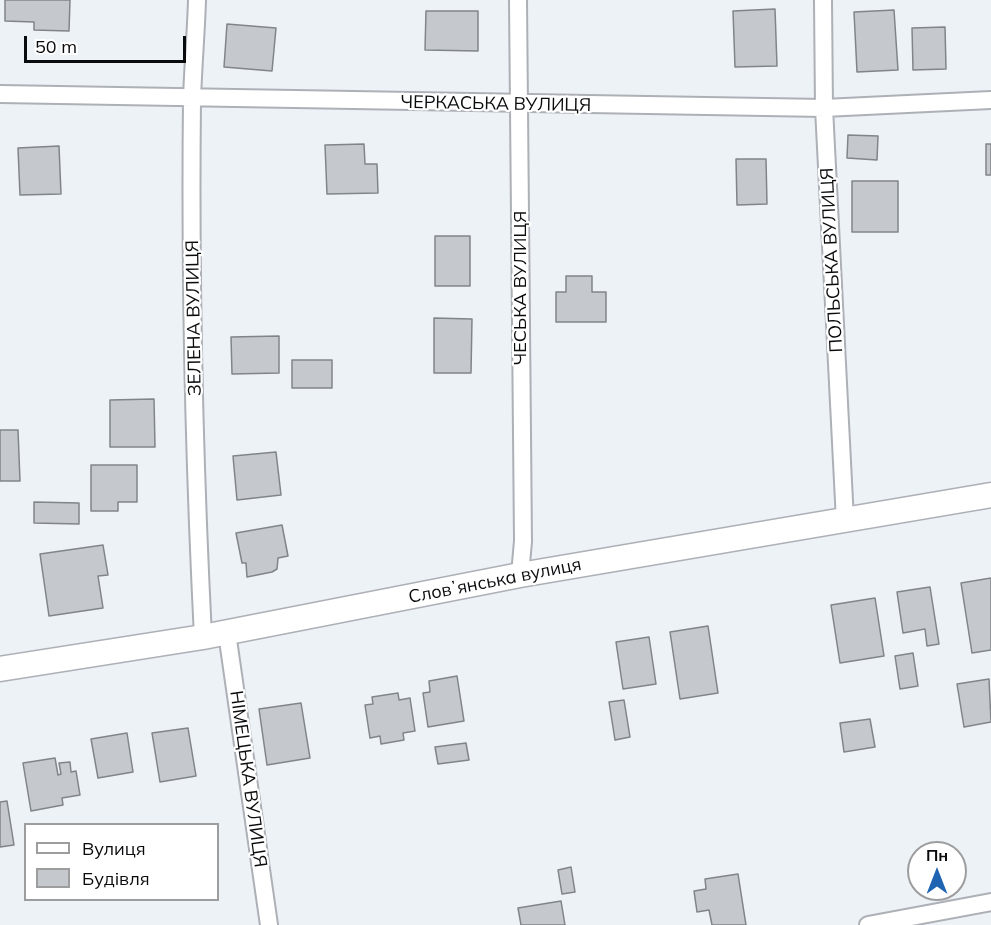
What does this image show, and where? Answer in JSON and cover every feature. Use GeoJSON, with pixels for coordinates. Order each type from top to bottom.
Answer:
{"type":"FeatureCollection","features":[{"type":"Feature","properties":{"kind":"street","name":"ЗЕЛЕНА ВУЛИЦЯ"},"geometry":{"type":"LineString","coordinates":[[197,0],[192,99],[197,512],[203,637]]}},
{"type":"Feature","properties":{"kind":"street","name":"ЧЕСЬКА ВУЛИЦЯ"},"geometry":{"type":"LineString","coordinates":[[518,0],[523,541],[520,575]]}},
{"type":"Feature","properties":{"kind":"street","name":"ПОЛЬСЬКА ВУЛИЦЯ"},"geometry":{"type":"LineString","coordinates":[[823,0],[824,108],[845,521]]}},
{"type":"Feature","properties":{"kind":"street","name":"ЧЕРКАСЬКА ВУЛИЦЯ"},"geometry":{"type":"LineString","coordinates":[[0,94],[824,108],[991,99]]}},
{"type":"Feature","properties":{"kind":"street","name":"Словʼянська вулиця"},"geometry":{"type":"LineString","coordinates":[[0,669],[227,633],[520,575],[991,495]]}},
{"type":"Feature","properties":{"kind":"street","name":"НІМЕЦЬКА ВУЛИЦЯ"},"geometry":{"type":"LineString","coordinates":[[227,633],[269,925]]}},
{"type":"Feature","properties":{"kind":"street"},"geometry":{"type":"LineString","coordinates":[[868,925],[991,902]]}},
{"type":"Feature","properties":{"kind":"building"},"geometry":{"type":"Polygon","coordinates":[[[5,0],[70,0],[69,31],[34,30],[34,22],[5,21],[5,0]]]}},
{"type":"Feature","properties":{"kind":"building"},"geometry":{"type":"Polygon","coordinates":[[[775,9],[777,66],[735,67],[733,11],[775,9]]]}},
{"type":"Feature","properties":{"kind":"building"},"geometry":{"type":"Polygon","coordinates":[[[894,10],[898,70],[857,72],[854,12],[894,10]]]}},
{"type":"Feature","properties":{"kind":"building"},"geometry":{"type":"Polygon","coordinates":[[[426,11],[478,11],[478,51],[425,50],[426,11]]]}},
{"type":"Feature","properties":{"kind":"building"},"geometry":{"type":"Polygon","coordinates":[[[227,24],[276,28],[272,71],[224,67],[227,24]]]}},
{"type":"Feature","properties":{"kind":"building"},"geometry":{"type":"Polygon","coordinates":[[[945,27],[946,69],[913,70],[912,28],[945,27]]]}},
{"type":"Feature","properties":{"kind":"building"},"geometry":{"type":"Polygon","coordinates":[[[848,135],[878,136],[877,160],[847,158],[848,135]]]}},
{"type":"Feature","properties":{"kind":"building"},"geometry":{"type":"Polygon","coordinates":[[[364,144],[365,164],[377,164],[378,193],[327,194],[325,145],[364,144]]]}},
{"type":"Feature","properties":{"kind":"building"},"geometry":{"type":"Polygon","coordinates":[[[986,144],[991,144],[991,175],[986,175],[986,144]]]}},
{"type":"Feature","properties":{"kind":"building"},"geometry":{"type":"Polygon","coordinates":[[[59,146],[61,194],[20,195],[18,148],[59,146]]]}},
{"type":"Feature","properties":{"kind":"building"},"geometry":{"type":"Polygon","coordinates":[[[736,159],[766,159],[767,204],[737,205],[736,159]]]}},
{"type":"Feature","properties":{"kind":"building"},"geometry":{"type":"Polygon","coordinates":[[[852,181],[898,181],[898,232],[852,232],[852,181]]]}},
{"type":"Feature","properties":{"kind":"building"},"geometry":{"type":"Polygon","coordinates":[[[435,236],[470,236],[470,286],[435,286],[435,236]]]}},
{"type":"Feature","properties":{"kind":"building"},"geometry":{"type":"Polygon","coordinates":[[[566,276],[592,276],[592,292],[606,292],[606,322],[556,322],[556,292],[566,292],[566,276]]]}},
{"type":"Feature","properties":{"kind":"building"},"geometry":{"type":"Polygon","coordinates":[[[434,318],[472,319],[471,373],[434,373],[434,318]]]}},
{"type":"Feature","properties":{"kind":"building"},"geometry":{"type":"Polygon","coordinates":[[[279,336],[279,373],[232,374],[231,337],[279,336]]]}},
{"type":"Feature","properties":{"kind":"building"},"geometry":{"type":"Polygon","coordinates":[[[292,360],[332,360],[332,388],[292,388],[292,360]]]}},
{"type":"Feature","properties":{"kind":"building"},"geometry":{"type":"Polygon","coordinates":[[[154,399],[155,447],[110,447],[110,400],[154,399]]]}},
{"type":"Feature","properties":{"kind":"building"},"geometry":{"type":"Polygon","coordinates":[[[0,430],[18,430],[20,481],[0,481],[0,430]]]}},
{"type":"Feature","properties":{"kind":"building"},"geometry":{"type":"Polygon","coordinates":[[[276,452],[281,495],[237,500],[233,456],[276,452]]]}},
{"type":"Feature","properties":{"kind":"building"},"geometry":{"type":"Polygon","coordinates":[[[91,465],[137,465],[137,502],[118,502],[118,511],[91,511],[91,465]]]}},
{"type":"Feature","properties":{"kind":"building"},"geometry":{"type":"Polygon","coordinates":[[[34,502],[79,503],[79,524],[34,523],[34,502]]]}},
{"type":"Feature","properties":{"kind":"building"},"geometry":{"type":"Polygon","coordinates":[[[282,525],[288,556],[278,558],[277,569],[272,572],[247,577],[246,563],[242,563],[236,533],[282,525]]]}},
{"type":"Feature","properties":{"kind":"building"},"geometry":{"type":"Polygon","coordinates":[[[103,545],[108,575],[98,576],[103,608],[49,616],[40,554],[103,545]]]}},
{"type":"Feature","properties":{"kind":"building"},"geometry":{"type":"Polygon","coordinates":[[[991,578],[991,650],[972,653],[961,583],[991,578]]]}},
{"type":"Feature","properties":{"kind":"building"},"geometry":{"type":"Polygon","coordinates":[[[930,587],[939,644],[927,646],[925,629],[903,633],[897,592],[930,587]]]}},
{"type":"Feature","properties":{"kind":"building"},"geometry":{"type":"Polygon","coordinates":[[[875,598],[884,656],[840,663],[831,605],[875,598]]]}},
{"type":"Feature","properties":{"kind":"building"},"geometry":{"type":"Polygon","coordinates":[[[708,626],[718,693],[680,699],[670,632],[708,626]]]}},
{"type":"Feature","properties":{"kind":"building"},"geometry":{"type":"Polygon","coordinates":[[[649,637],[656,684],[623,689],[616,642],[649,637]]]}},
{"type":"Feature","properties":{"kind":"building"},"geometry":{"type":"Polygon","coordinates":[[[913,653],[918,686],[900,689],[895,656],[913,653]]]}},
{"type":"Feature","properties":{"kind":"building"},"geometry":{"type":"Polygon","coordinates":[[[457,676],[464,721],[428,727],[423,693],[430,692],[429,681],[457,676]]]}},
{"type":"Feature","properties":{"kind":"building"},"geometry":{"type":"Polygon","coordinates":[[[989,679],[991,722],[964,727],[957,684],[989,679]]]}},
{"type":"Feature","properties":{"kind":"building"},"geometry":{"type":"Polygon","coordinates":[[[398,693],[399,700],[410,698],[415,731],[403,733],[404,740],[381,744],[380,736],[370,738],[365,705],[373,704],[372,697],[398,693]]]}},
{"type":"Feature","properties":{"kind":"building"},"geometry":{"type":"Polygon","coordinates":[[[624,700],[630,737],[615,740],[609,702],[624,700]]]}},
{"type":"Feature","properties":{"kind":"building"},"geometry":{"type":"Polygon","coordinates":[[[301,703],[310,758],[267,765],[259,709],[301,703]]]}},
{"type":"Feature","properties":{"kind":"building"},"geometry":{"type":"Polygon","coordinates":[[[870,719],[875,747],[844,752],[840,723],[870,719]]]}},
{"type":"Feature","properties":{"kind":"building"},"geometry":{"type":"Polygon","coordinates":[[[188,728],[196,776],[160,782],[152,733],[188,728]]]}},
{"type":"Feature","properties":{"kind":"building"},"geometry":{"type":"Polygon","coordinates":[[[127,733],[133,772],[98,778],[91,739],[127,733]]]}},
{"type":"Feature","properties":{"kind":"building"},"geometry":{"type":"Polygon","coordinates":[[[466,743],[469,760],[438,764],[435,747],[466,743]]]}},
{"type":"Feature","properties":{"kind":"building"},"geometry":{"type":"Polygon","coordinates":[[[55,758],[58,775],[61,774],[59,763],[70,762],[71,772],[76,771],[80,795],[62,798],[63,805],[31,811],[23,763],[55,758]]]}},
{"type":"Feature","properties":{"kind":"building"},"geometry":{"type":"Polygon","coordinates":[[[7,801],[14,845],[0,847],[0,802],[7,801]]]}},
{"type":"Feature","properties":{"kind":"building"},"geometry":{"type":"Polygon","coordinates":[[[571,867],[575,892],[562,894],[558,870],[571,867]]]}},
{"type":"Feature","properties":{"kind":"building"},"geometry":{"type":"Polygon","coordinates":[[[738,874],[746,925],[712,925],[709,910],[697,912],[694,891],[706,889],[705,879],[738,874]]]}},
{"type":"Feature","properties":{"kind":"building"},"geometry":{"type":"Polygon","coordinates":[[[561,901],[565,925],[521,925],[518,908],[561,901]]]}}]}
